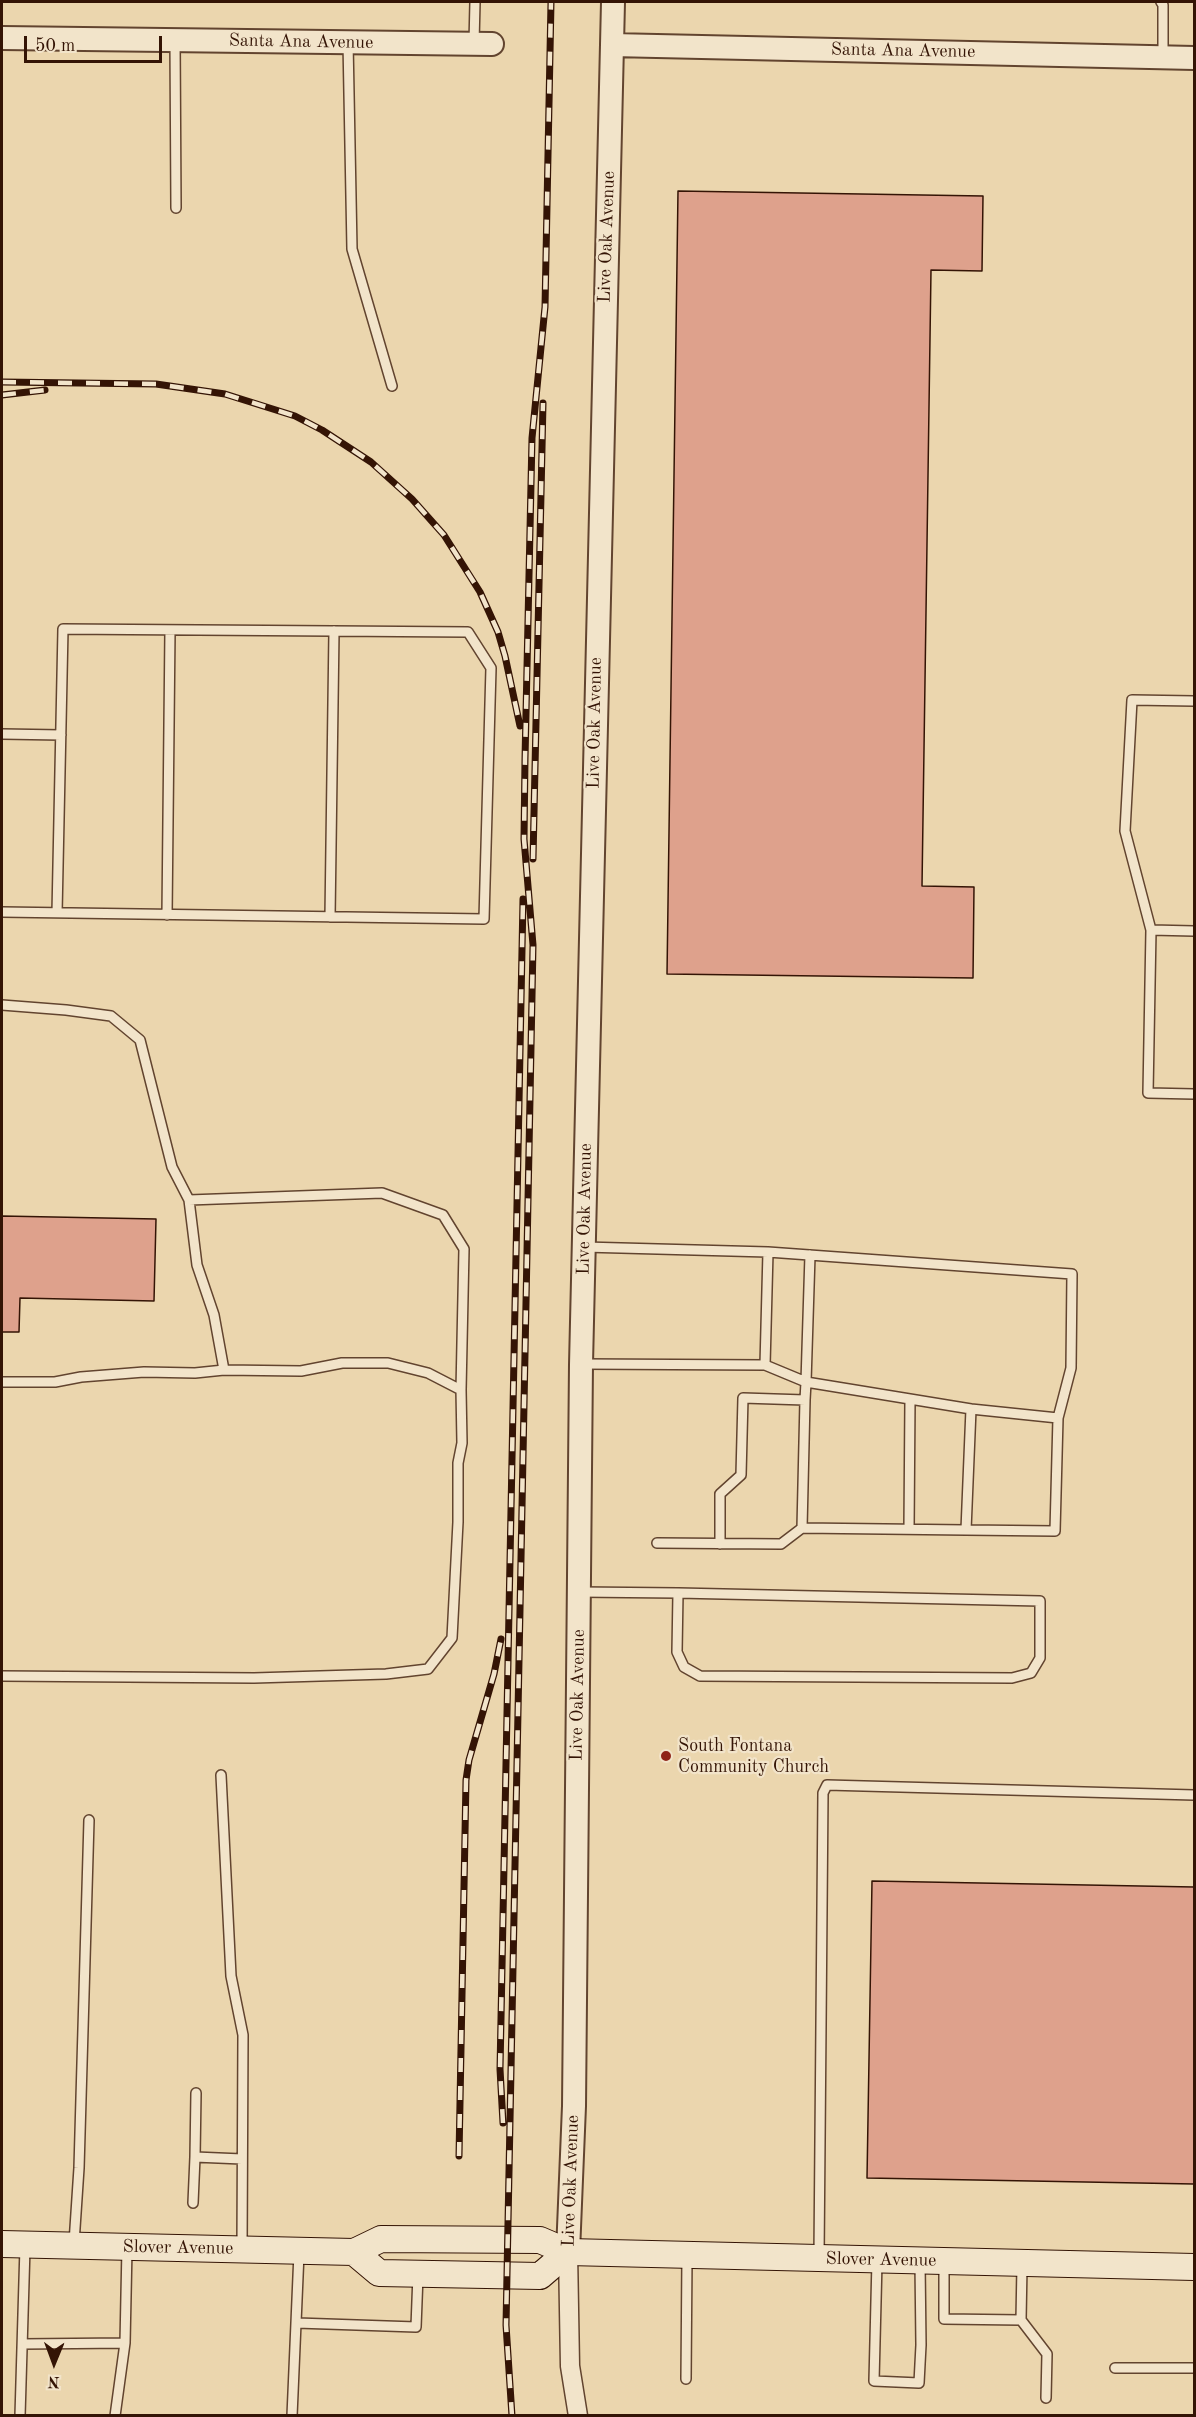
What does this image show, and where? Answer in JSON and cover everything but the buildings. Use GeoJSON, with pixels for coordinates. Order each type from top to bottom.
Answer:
{"type":"FeatureCollection","features":[{"type":"Feature","properties":{"kind":"main road","name":"Slover Avenue"},"geometry":{"type":"LineString","coordinates":[[13,2244],[354,2252],[381,2239],[540,2241],[568,2252],[1194,2268]]}},
{"type":"Feature","properties":{"kind":"main road"},"geometry":{"type":"LineString","coordinates":[[354,2252],[379,2273],[540,2276],[568,2252]]}},
{"type":"Feature","properties":{"kind":"street","name":"Live Oak Avenue"},"geometry":{"type":"LineString","coordinates":[[578,2415],[570,2366],[568,2252],[574,2106],[581,1364],[613,2]]}},
{"type":"Feature","properties":{"kind":"street","name":"Santa Ana Avenue"},"geometry":{"type":"LineString","coordinates":[[2,38],[483,44]]}},
{"type":"Feature","properties":{"kind":"street","name":"Santa Ana Avenue"},"geometry":{"type":"LineString","coordinates":[[612,45],[1194,58]]}},
{"type":"Feature","properties":{"kind":"lane"},"geometry":{"type":"LineString","coordinates":[[475,2],[483,44]]}},
{"type":"Feature","properties":{"kind":"lane"},"geometry":{"type":"LineString","coordinates":[[1163,2],[1163,57]]}},
{"type":"Feature","properties":{"kind":"lane"},"geometry":{"type":"LineString","coordinates":[[175,40],[176,208]]}},
{"type":"Feature","properties":{"kind":"lane"},"geometry":{"type":"LineString","coordinates":[[348,42],[352,249],[392,386]]}},
{"type":"Feature","properties":{"kind":"lane"},"geometry":{"type":"LineString","coordinates":[[2,912],[57,913],[167,915],[330,917],[484,920],[491,668],[468,632],[63,629],[57,913]]}},
{"type":"Feature","properties":{"kind":"lane"},"geometry":{"type":"LineString","coordinates":[[167,915],[170,630]]}},
{"type":"Feature","properties":{"kind":"lane"},"geometry":{"type":"LineString","coordinates":[[330,917],[334,631]]}},
{"type":"Feature","properties":{"kind":"lane"},"geometry":{"type":"LineString","coordinates":[[1194,701],[1132,700],[1125,831],[1151,930],[1148,1093],[1194,1094]]}},
{"type":"Feature","properties":{"kind":"lane"},"geometry":{"type":"LineString","coordinates":[[2,734],[61,735]]}},
{"type":"Feature","properties":{"kind":"lane"},"geometry":{"type":"LineString","coordinates":[[1151,930],[1194,931]]}},
{"type":"Feature","properties":{"kind":"lane"},"geometry":{"type":"LineString","coordinates":[[2,1005],[111,1016],[140,1040],[172,1167],[189,1200],[197,1265],[214,1315],[224,1370]]}},
{"type":"Feature","properties":{"kind":"lane"},"geometry":{"type":"LineString","coordinates":[[2,1676],[266,1678],[386,1674],[428,1670],[452,1638],[458,1522],[458,1463],[462,1443],[464,1250],[442,1215],[382,1193],[189,1200]]}},
{"type":"Feature","properties":{"kind":"lane"},"geometry":{"type":"LineString","coordinates":[[584,1247],[768,1252],[1072,1274],[1071,1368],[1058,1418],[1055,1532],[802,1528],[781,1544],[657,1543]]}},
{"type":"Feature","properties":{"kind":"lane"},"geometry":{"type":"LineString","coordinates":[[765,1365],[768,1252]]}},
{"type":"Feature","properties":{"kind":"lane"},"geometry":{"type":"LineString","coordinates":[[802,1528],[810,1255]]}},
{"type":"Feature","properties":{"kind":"lane"},"geometry":{"type":"LineString","coordinates":[[2,1382],[55,1382],[81,1377],[144,1372],[301,1371],[342,1363],[388,1363],[428,1373],[461,1389]]}},
{"type":"Feature","properties":{"kind":"lane"},"geometry":{"type":"LineString","coordinates":[[581,1364],[765,1365],[806,1382],[971,1409],[1058,1418]]}},
{"type":"Feature","properties":{"kind":"lane"},"geometry":{"type":"LineString","coordinates":[[720,1544],[720,1494],[741,1475],[743,1398],[805,1400]]}},
{"type":"Feature","properties":{"kind":"lane"},"geometry":{"type":"LineString","coordinates":[[909,1529],[910,1399]]}},
{"type":"Feature","properties":{"kind":"lane"},"geometry":{"type":"LineString","coordinates":[[966,1530],[971,1409]]}},
{"type":"Feature","properties":{"kind":"lane"},"geometry":{"type":"LineString","coordinates":[[579,1592],[678,1593],[1041,1600],[1040,1658],[1031,1673],[1012,1678],[700,1676],[684,1667],[677,1652],[678,1593]]}},
{"type":"Feature","properties":{"kind":"lane"},"geometry":{"type":"LineString","coordinates":[[221,1775],[231,1976],[243,2035],[242,2249]]}},
{"type":"Feature","properties":{"kind":"lane"},"geometry":{"type":"LineString","coordinates":[[819,2258],[823,1793],[827,1785],[1194,1795]]}},
{"type":"Feature","properties":{"kind":"lane"},"geometry":{"type":"LineString","coordinates":[[73,2246],[79,2168],[89,1820]]}},
{"type":"Feature","properties":{"kind":"lane"},"geometry":{"type":"LineString","coordinates":[[192,2203],[196,2093]]}},
{"type":"Feature","properties":{"kind":"lane"},"geometry":{"type":"LineString","coordinates":[[195,2157],[242,2159]]}},
{"type":"Feature","properties":{"kind":"lane"},"geometry":{"type":"LineString","coordinates":[[13,2244],[23,2343],[20,2415]]}},
{"type":"Feature","properties":{"kind":"lane"},"geometry":{"type":"LineString","coordinates":[[115,2415],[125,2343],[128,2247]]}},
{"type":"Feature","properties":{"kind":"lane"},"geometry":{"type":"LineString","coordinates":[[292,2415],[299,2250]]}},
{"type":"Feature","properties":{"kind":"lane"},"geometry":{"type":"LineString","coordinates":[[686,2379],[687,2255]]}},
{"type":"Feature","properties":{"kind":"lane"},"geometry":{"type":"LineString","coordinates":[[877,2260],[874,2381],[919,2383],[921,2345],[932,2261]]}},
{"type":"Feature","properties":{"kind":"lane"},"geometry":{"type":"LineString","coordinates":[[932,2261],[944,2319],[1021,2320]]}},
{"type":"Feature","properties":{"kind":"lane"},"geometry":{"type":"LineString","coordinates":[[1022,2263],[1021,2320],[1047,2354],[1046,2398]]}},
{"type":"Feature","properties":{"kind":"lane"},"geometry":{"type":"LineString","coordinates":[[297,2323],[416,2327],[418,2274]]}},
{"type":"Feature","properties":{"kind":"lane"},"geometry":{"type":"LineString","coordinates":[[23,2343],[125,2343]]}},
{"type":"Feature","properties":{"kind":"lane"},"geometry":{"type":"LineString","coordinates":[[1114,2368],[1194,2368]]}},
{"type":"Feature","properties":{"kind":"railway"},"geometry":{"type":"LineString","coordinates":[[512,2416],[506,2325],[533,945],[524,839],[525,759],[532,438],[545,307],[551,2]]}},
{"type":"Feature","properties":{"kind":"railway"},"geometry":{"type":"LineString","coordinates":[[2,382],[156,384],[225,394],[295,416],[322,430],[371,462],[412,499],[444,535],[480,592],[498,632],[520,726]]}},
{"type":"Feature","properties":{"kind":"railway"},"geometry":{"type":"LineString","coordinates":[[2,395],[45,390]]}},
{"type":"Feature","properties":{"kind":"railway"},"geometry":{"type":"LineString","coordinates":[[533,859],[543,403]]}},
{"type":"Feature","properties":{"kind":"railway"},"geometry":{"type":"LineString","coordinates":[[503,2123],[500,2069],[523,899]]}},
{"type":"Feature","properties":{"kind":"railway"},"geometry":{"type":"LineString","coordinates":[[459,2156],[466,1780],[469,1760],[494,1674],[501,1639]]}},
{"type":"Feature","properties":{"kind":"place","name":"South Fontana Community Church"},"geometry":{"type":"Point","coordinates":[666,1756]}}]}
